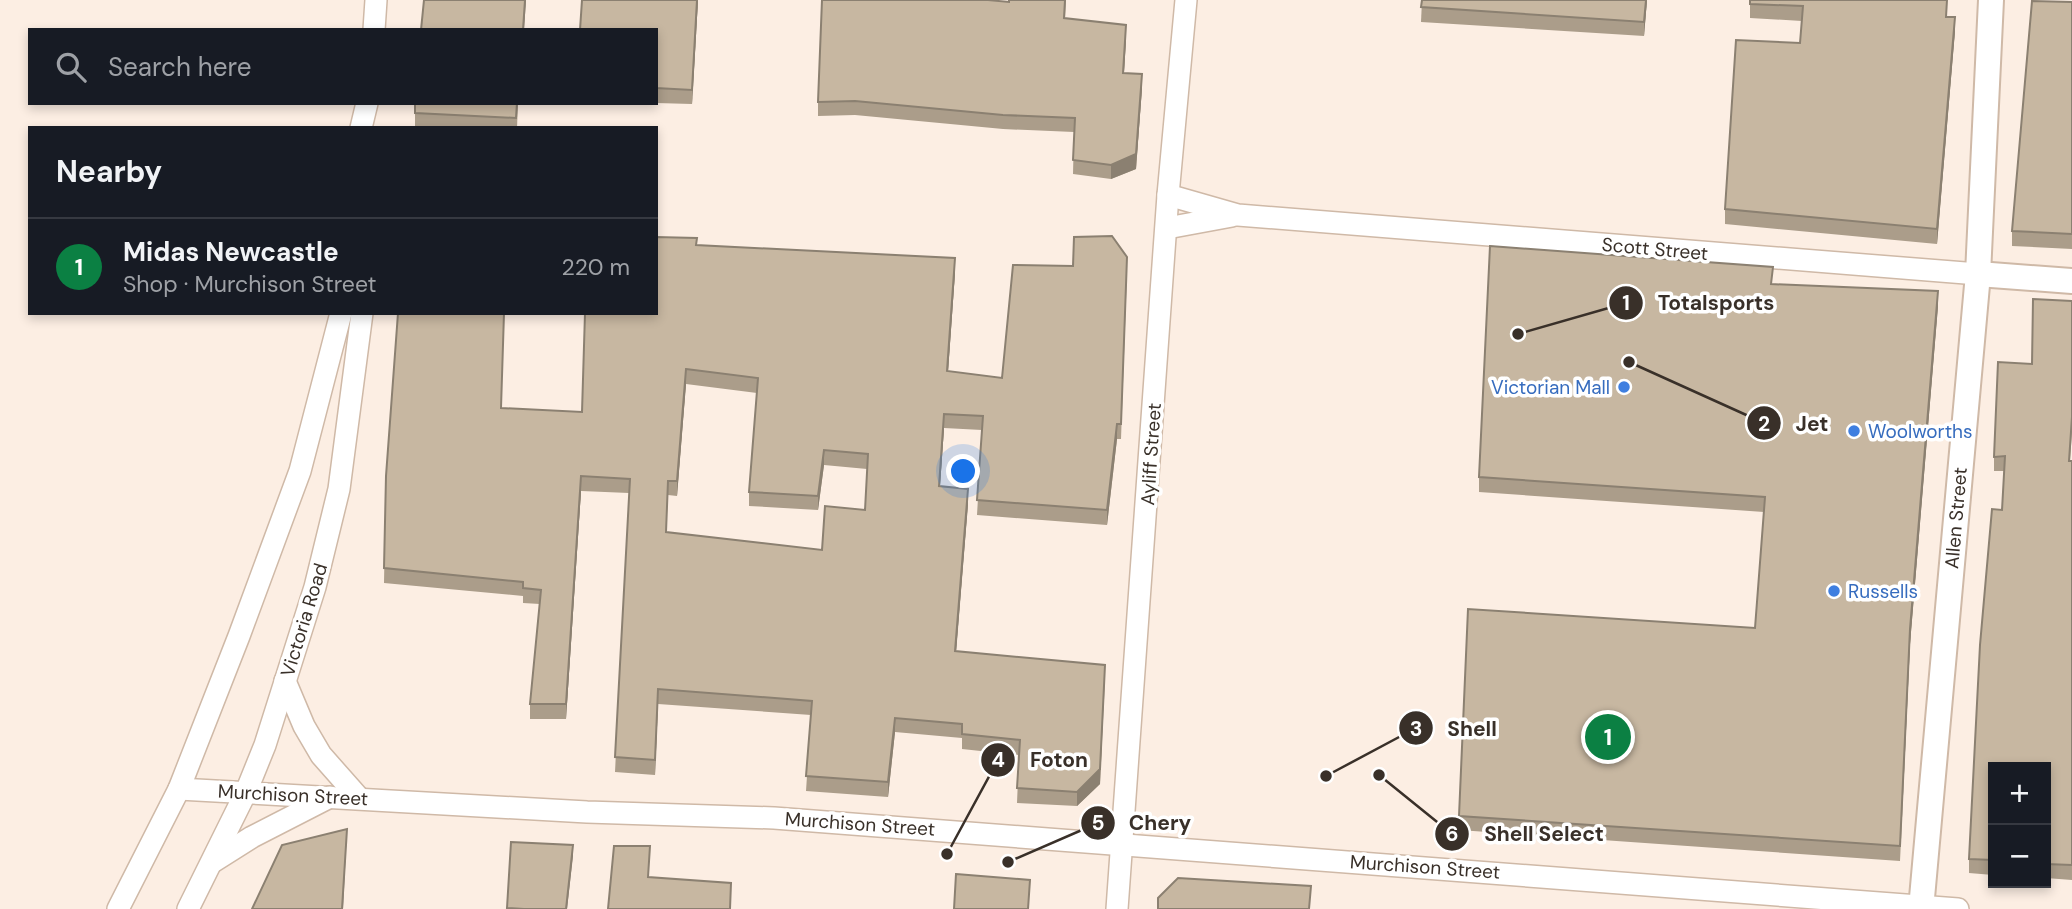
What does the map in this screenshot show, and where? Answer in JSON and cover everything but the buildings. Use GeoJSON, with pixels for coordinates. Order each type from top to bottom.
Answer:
{"type":"FeatureCollection","features":[{"type":"Feature","properties":{"kind":"street"},"geometry":{"type":"LineString","coordinates":[[374,28],[376,0]]}},
{"type":"Feature","properties":{"kind":"street","name":"Ayliff Street"},"geometry":{"type":"LineString","coordinates":[[1117,909],[1168,195],[1186,0]]}},
{"type":"Feature","properties":{"kind":"street","name":"Allen Street"},"geometry":{"type":"LineString","coordinates":[[1921,907],[1978,274],[1992,0]]}},
{"type":"Feature","properties":{"kind":"street","name":"Scott Street"},"geometry":{"type":"LineString","coordinates":[[1168,195],[1238,215],[2072,281]]}},
{"type":"Feature","properties":{"kind":"street","name":"Scott Street"},"geometry":{"type":"LineString","coordinates":[[1167,228],[1238,215]]}},
{"type":"Feature","properties":{"kind":"street"},"geometry":{"type":"LineString","coordinates":[[118,909],[178,789],[300,471],[340,315]]}},
{"type":"Feature","properties":{"kind":"street","name":"Victoria Road"},"geometry":{"type":"LineString","coordinates":[[188,909],[246,792],[315,587],[339,489],[362,315]]}},
{"type":"Feature","properties":{"kind":"street"},"geometry":{"type":"LineString","coordinates":[[285,681],[304,726],[321,755],[359,798]]}},
{"type":"Feature","properties":{"kind":"street","name":"Murchison Street"},"geometry":{"type":"LineString","coordinates":[[178,789],[587,812],[774,818],[1958,909]]}},
{"type":"Feature","properties":{"kind":"street"},"geometry":{"type":"LineString","coordinates":[[213,862],[252,837],[331,796]]}},
{"type":"Feature","properties":{"kind":"place","name":"Totalsports"},"geometry":{"type":"Point","coordinates":[1518,334]}},
{"type":"Feature","properties":{"kind":"place","name":"Jet"},"geometry":{"type":"Point","coordinates":[1629,362]}},
{"type":"Feature","properties":{"kind":"place","name":"Victorian Mall"},"geometry":{"type":"Point","coordinates":[1624,387]}},
{"type":"Feature","properties":{"kind":"place","name":"Woolworths"},"geometry":{"type":"Point","coordinates":[1854,431]}},
{"type":"Feature","properties":{"kind":"place","name":"Russells"},"geometry":{"type":"Point","coordinates":[1834,591]}},
{"type":"Feature","properties":{"kind":"place","name":"Midas Newcastle"},"geometry":{"type":"Point","coordinates":[1608,737]}},
{"type":"Feature","properties":{"kind":"place","name":"Shell Select"},"geometry":{"type":"Point","coordinates":[1379,775]}},
{"type":"Feature","properties":{"kind":"place","name":"Shell"},"geometry":{"type":"Point","coordinates":[1326,776]}},
{"type":"Feature","properties":{"kind":"place","name":"Foton"},"geometry":{"type":"Point","coordinates":[947,854]}},
{"type":"Feature","properties":{"kind":"place","name":"Chery"},"geometry":{"type":"Point","coordinates":[1008,862]}}]}
